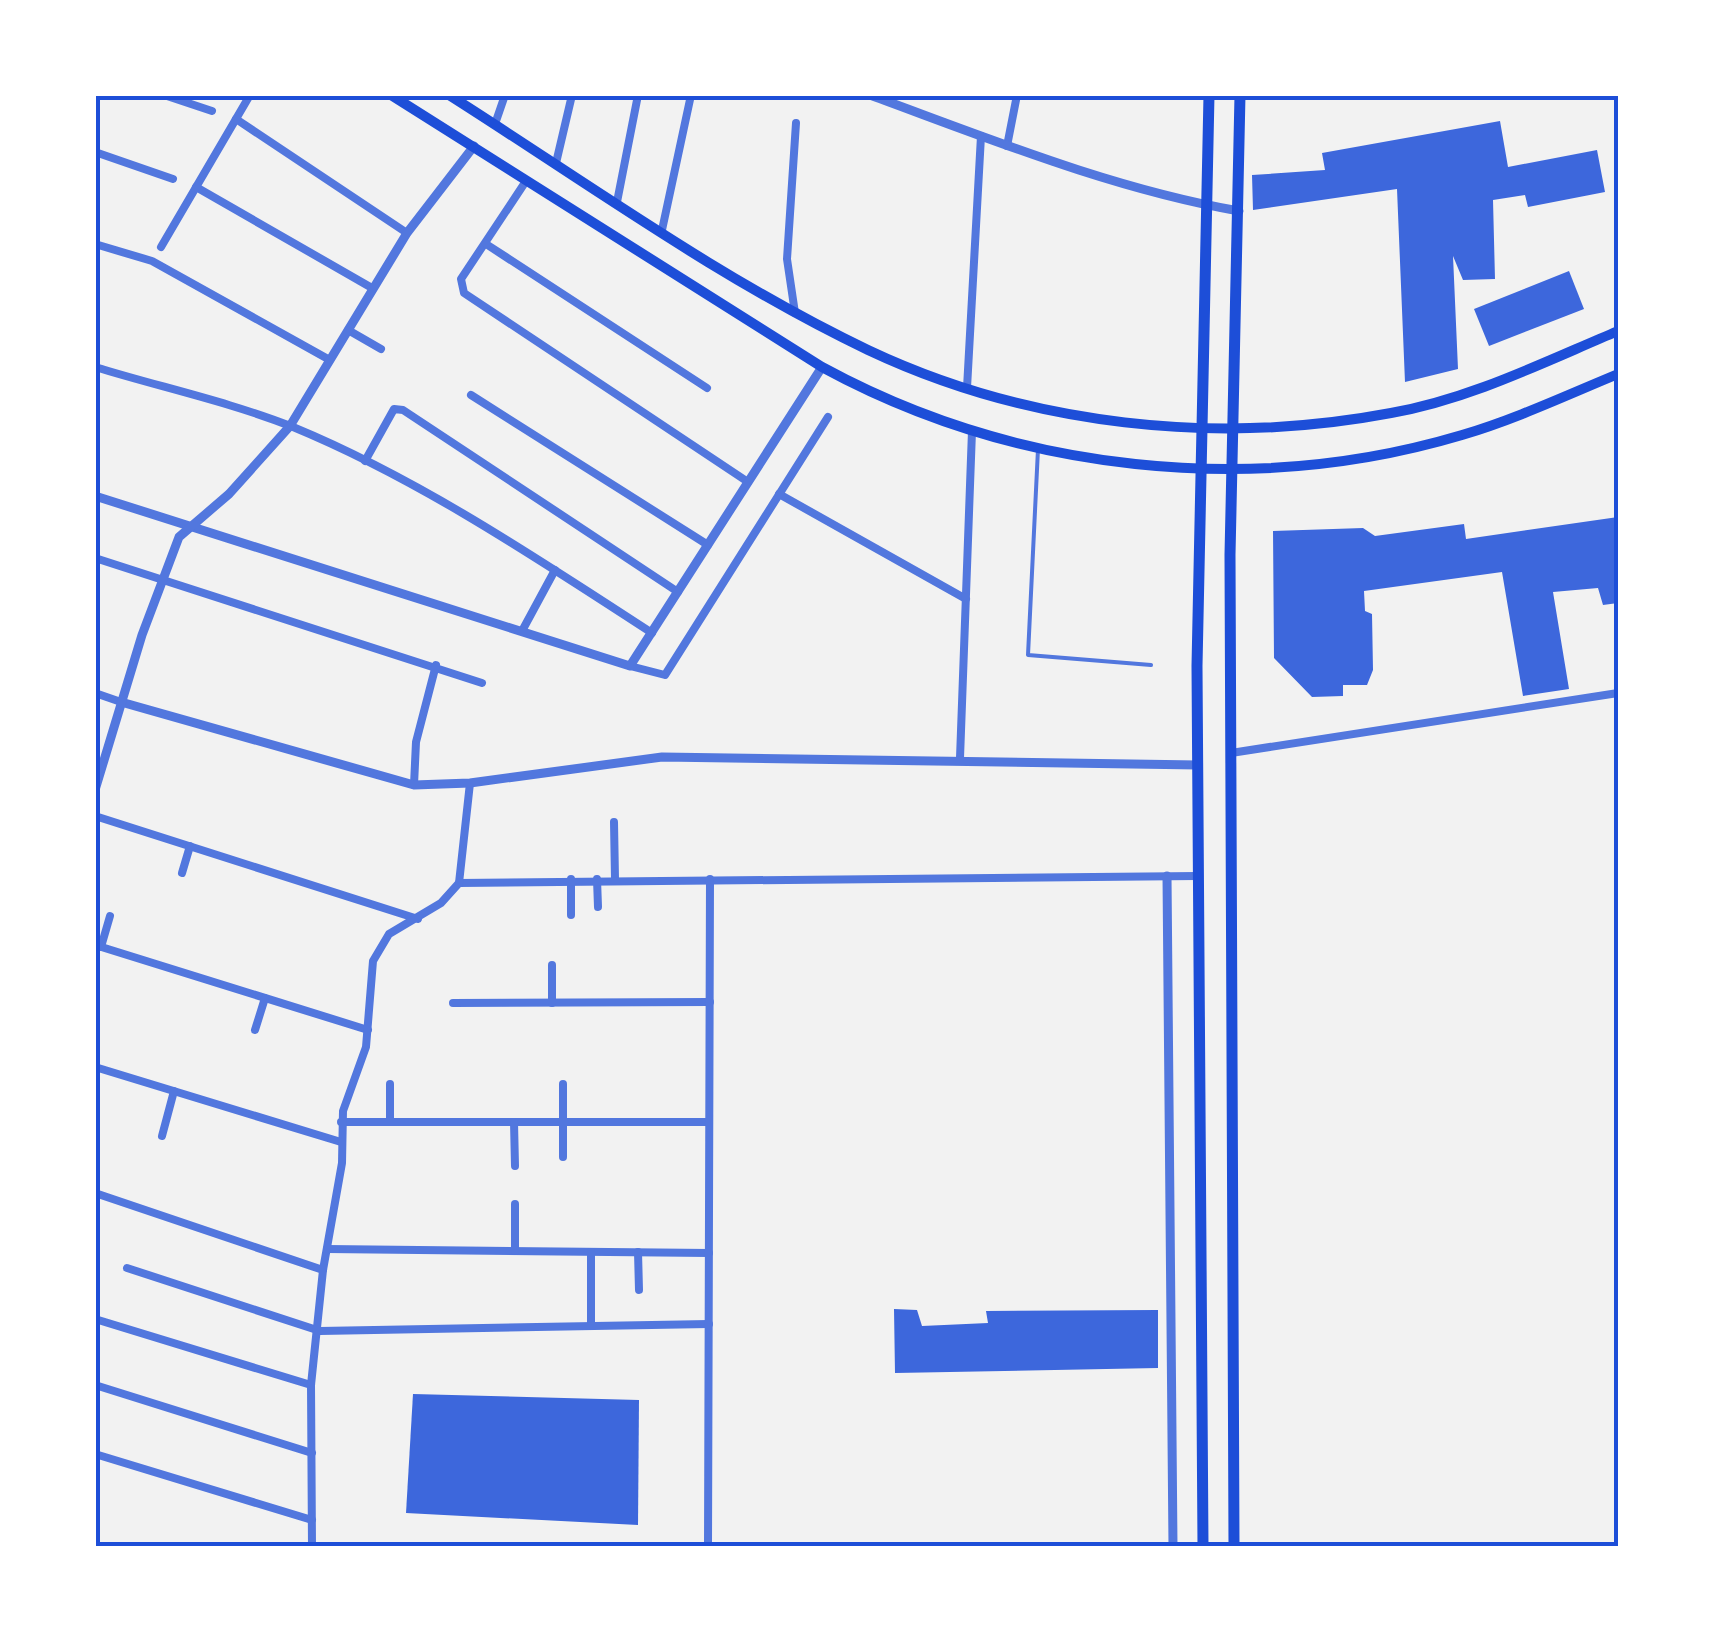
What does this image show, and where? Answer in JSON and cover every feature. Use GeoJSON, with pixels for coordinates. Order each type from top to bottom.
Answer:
{"type":"FeatureCollection","features":[{"type":"Feature","properties":{"kind":"main road"},"geometry":{"type":"LineString","coordinates":[[391,95],[822,367],[860,387],[972,431],[1038,449],[1138,464],[1264,471],[1397,451],[1462,435],[1618,374]]}},
{"type":"Feature","properties":{"kind":"main road"},"geometry":{"type":"LineString","coordinates":[[450,95],[795,313],[872,352],[967,388],[1046,411],[1140,425],[1256,430],[1391,414],[1449,398],[1618,331]]}},
{"type":"Feature","properties":{"kind":"main road"},"geometry":{"type":"LineString","coordinates":[[1203,1547],[1198,555],[1209,95]]}},
{"type":"Feature","properties":{"kind":"main road"},"geometry":{"type":"LineString","coordinates":[[1234,1547],[1230,555],[1240,95]]}},
{"type":"Feature","properties":{"kind":"street"},"geometry":{"type":"LineString","coordinates":[[164,95],[212,111]]}},
{"type":"Feature","properties":{"kind":"street"},"geometry":{"type":"LineString","coordinates":[[161,247],[250,95]]}},
{"type":"Feature","properties":{"kind":"street"},"geometry":{"type":"LineString","coordinates":[[495,124],[504,95]]}},
{"type":"Feature","properties":{"kind":"street"},"geometry":{"type":"LineString","coordinates":[[556,163],[572,95]]}},
{"type":"Feature","properties":{"kind":"street"},"geometry":{"type":"LineString","coordinates":[[617,202],[638,95]]}},
{"type":"Feature","properties":{"kind":"street"},"geometry":{"type":"LineString","coordinates":[[662,230],[691,95]]}},
{"type":"Feature","properties":{"kind":"street"},"geometry":{"type":"LineString","coordinates":[[870,95],[1007,146],[1205,205],[1240,211]]}},
{"type":"Feature","properties":{"kind":"street"},"geometry":{"type":"LineString","coordinates":[[1007,146],[1017,95]]}},
{"type":"Feature","properties":{"kind":"street"},"geometry":{"type":"LineString","coordinates":[[236,119],[407,233]]}},
{"type":"Feature","properties":{"kind":"street"},"geometry":{"type":"LineString","coordinates":[[795,313],[787,259],[796,123]]}},
{"type":"Feature","properties":{"kind":"street"},"geometry":{"type":"LineString","coordinates":[[967,388],[981,136]]}},
{"type":"Feature","properties":{"kind":"street"},"geometry":{"type":"LineString","coordinates":[[95,790],[179,537],[229,494],[290,426],[407,233],[474,146]]}},
{"type":"Feature","properties":{"kind":"street"},"geometry":{"type":"LineString","coordinates":[[95,152],[173,179]]}},
{"type":"Feature","properties":{"kind":"street"},"geometry":{"type":"LineString","coordinates":[[526,181],[460,286],[464,293],[748,482]]}},
{"type":"Feature","properties":{"kind":"street"},"geometry":{"type":"LineString","coordinates":[[196,187],[372,288]]}},
{"type":"Feature","properties":{"kind":"street"},"geometry":{"type":"LineString","coordinates":[[95,244],[152,262],[328,359]]}},
{"type":"Feature","properties":{"kind":"street"},"geometry":{"type":"LineString","coordinates":[[486,244],[706,388]]}},
{"type":"Feature","properties":{"kind":"street"},"geometry":{"type":"LineString","coordinates":[[348,330],[380,349]]}},
{"type":"Feature","properties":{"kind":"street"},"geometry":{"type":"LineString","coordinates":[[95,367],[290,426],[365,461],[555,570],[652,633]]}},
{"type":"Feature","properties":{"kind":"street"},"geometry":{"type":"LineString","coordinates":[[630,666],[822,367]]}},
{"type":"Feature","properties":{"kind":"street"},"geometry":{"type":"LineString","coordinates":[[471,394],[708,544]]}},
{"type":"Feature","properties":{"kind":"street"},"geometry":{"type":"LineString","coordinates":[[365,461],[388,416],[394,409],[403,410],[678,592]]}},
{"type":"Feature","properties":{"kind":"street"},"geometry":{"type":"LineString","coordinates":[[95,496],[665,675],[828,416]]}},
{"type":"Feature","properties":{"kind":"street"},"geometry":{"type":"LineString","coordinates":[[960,758],[972,431]]}},
{"type":"Feature","properties":{"kind":"street"},"geometry":{"type":"LineString","coordinates":[[779,494],[966,599]]}},
{"type":"Feature","properties":{"kind":"street"},"geometry":{"type":"LineString","coordinates":[[95,558],[482,683]]}},
{"type":"Feature","properties":{"kind":"street"},"geometry":{"type":"LineString","coordinates":[[522,631],[555,570]]}},
{"type":"Feature","properties":{"kind":"street"},"geometry":{"type":"LineString","coordinates":[[414,785],[416,742],[436,666]]}},
{"type":"Feature","properties":{"kind":"street"},"geometry":{"type":"LineString","coordinates":[[95,693],[414,785],[470,784],[662,757],[1198,764]]}},
{"type":"Feature","properties":{"kind":"street"},"geometry":{"type":"LineString","coordinates":[[1231,752],[1618,694]]}},
{"type":"Feature","properties":{"kind":"street"},"geometry":{"type":"LineString","coordinates":[[459,883],[470,784]]}},
{"type":"Feature","properties":{"kind":"street"},"geometry":{"type":"LineString","coordinates":[[95,816],[418,919]]}},
{"type":"Feature","properties":{"kind":"street"},"geometry":{"type":"LineString","coordinates":[[614,822],[614,879]]}},
{"type":"Feature","properties":{"kind":"street"},"geometry":{"type":"LineString","coordinates":[[182,873],[190,846]]}},
{"type":"Feature","properties":{"kind":"street"},"geometry":{"type":"LineString","coordinates":[[1167,876],[1173,1547]]}},
{"type":"Feature","properties":{"kind":"street"},"geometry":{"type":"LineString","coordinates":[[312,1547],[312,1385],[323,1270],[336,1213],[341,1122],[368,1030],[374,962],[379,946],[389,934],[418,919],[459,883],[1197,876]]}},
{"type":"Feature","properties":{"kind":"street"},"geometry":{"type":"LineString","coordinates":[[571,879],[571,915]]}},
{"type":"Feature","properties":{"kind":"street"},"geometry":{"type":"LineString","coordinates":[[708,1547],[710,879]]}},
{"type":"Feature","properties":{"kind":"street"},"geometry":{"type":"LineString","coordinates":[[597,880],[598,907]]}},
{"type":"Feature","properties":{"kind":"street"},"geometry":{"type":"LineString","coordinates":[[110,916],[98,946],[368,1030]]}},
{"type":"Feature","properties":{"kind":"street"},"geometry":{"type":"LineString","coordinates":[[552,965],[552,1003]]}},
{"type":"Feature","properties":{"kind":"street"},"geometry":{"type":"LineString","coordinates":[[254,1030],[265,998]]}},
{"type":"Feature","properties":{"kind":"street"},"geometry":{"type":"LineString","coordinates":[[453,1004],[710,1002]]}},
{"type":"Feature","properties":{"kind":"street"},"geometry":{"type":"LineString","coordinates":[[95,1067],[341,1142]]}},
{"type":"Feature","properties":{"kind":"street"},"geometry":{"type":"LineString","coordinates":[[390,1084],[390,1122]]}},
{"type":"Feature","properties":{"kind":"street"},"geometry":{"type":"LineString","coordinates":[[563,1157],[564,1084]]}},
{"type":"Feature","properties":{"kind":"street"},"geometry":{"type":"LineString","coordinates":[[162,1136],[174,1091]]}},
{"type":"Feature","properties":{"kind":"street"},"geometry":{"type":"LineString","coordinates":[[341,1122],[709,1122]]}},
{"type":"Feature","properties":{"kind":"street"},"geometry":{"type":"LineString","coordinates":[[514,1122],[515,1166]]}},
{"type":"Feature","properties":{"kind":"street"},"geometry":{"type":"LineString","coordinates":[[95,1193],[323,1270]]}},
{"type":"Feature","properties":{"kind":"street"},"geometry":{"type":"LineString","coordinates":[[515,1204],[515,1251]]}},
{"type":"Feature","properties":{"kind":"street"},"geometry":{"type":"LineString","coordinates":[[327,1249],[709,1253]]}},
{"type":"Feature","properties":{"kind":"street"},"geometry":{"type":"LineString","coordinates":[[591,1252],[591,1326]]}},
{"type":"Feature","properties":{"kind":"street"},"geometry":{"type":"LineString","coordinates":[[638,1252],[639,1290]]}},
{"type":"Feature","properties":{"kind":"street"},"geometry":{"type":"LineString","coordinates":[[127,1268],[320,1332],[709,1324]]}},
{"type":"Feature","properties":{"kind":"street"},"geometry":{"type":"LineString","coordinates":[[95,1319],[312,1385]]}},
{"type":"Feature","properties":{"kind":"street"},"geometry":{"type":"LineString","coordinates":[[95,1385],[312,1453]]}},
{"type":"Feature","properties":{"kind":"street"},"geometry":{"type":"LineString","coordinates":[[95,1454],[312,1520]]}},
{"type":"Feature","properties":{"kind":"lane"},"geometry":{"type":"LineString","coordinates":[[1038,449],[1028,655],[1151,666]]}},
{"type":"Feature","properties":{"kind":"building"},"geometry":{"type":"Polygon","coordinates":[[[1500,121],[1508,167],[1597,150],[1605,192],[1528,207],[1525,195],[1493,200],[1495,279],[1463,280],[1453,256],[1458,369],[1405,382],[1397,189],[1253,210],[1252,175],[1325,170],[1322,153],[1500,121]]]}},
{"type":"Feature","properties":{"kind":"building"},"geometry":{"type":"Polygon","coordinates":[[[1569,271],[1584,309],[1489,346],[1474,309],[1569,271]]]}},
{"type":"Feature","properties":{"kind":"building"},"geometry":{"type":"Polygon","coordinates":[[[1618,517],[1618,603],[1603,605],[1598,588],[1553,592],[1569,689],[1523,696],[1502,572],[1364,591],[1365,611],[1372,614],[1373,670],[1367,685],[1343,685],[1343,696],[1312,697],[1274,658],[1273,531],[1363,528],[1375,536],[1464,524],[1466,539],[1618,517]]]}},
{"type":"Feature","properties":{"kind":"building"},"geometry":{"type":"Polygon","coordinates":[[[894,1309],[917,1310],[922,1326],[988,1323],[986,1311],[1158,1310],[1158,1368],[895,1373],[894,1309]]]}},
{"type":"Feature","properties":{"kind":"building"},"geometry":{"type":"Polygon","coordinates":[[[413,1394],[639,1400],[638,1525],[406,1513],[413,1394]]]}}]}
